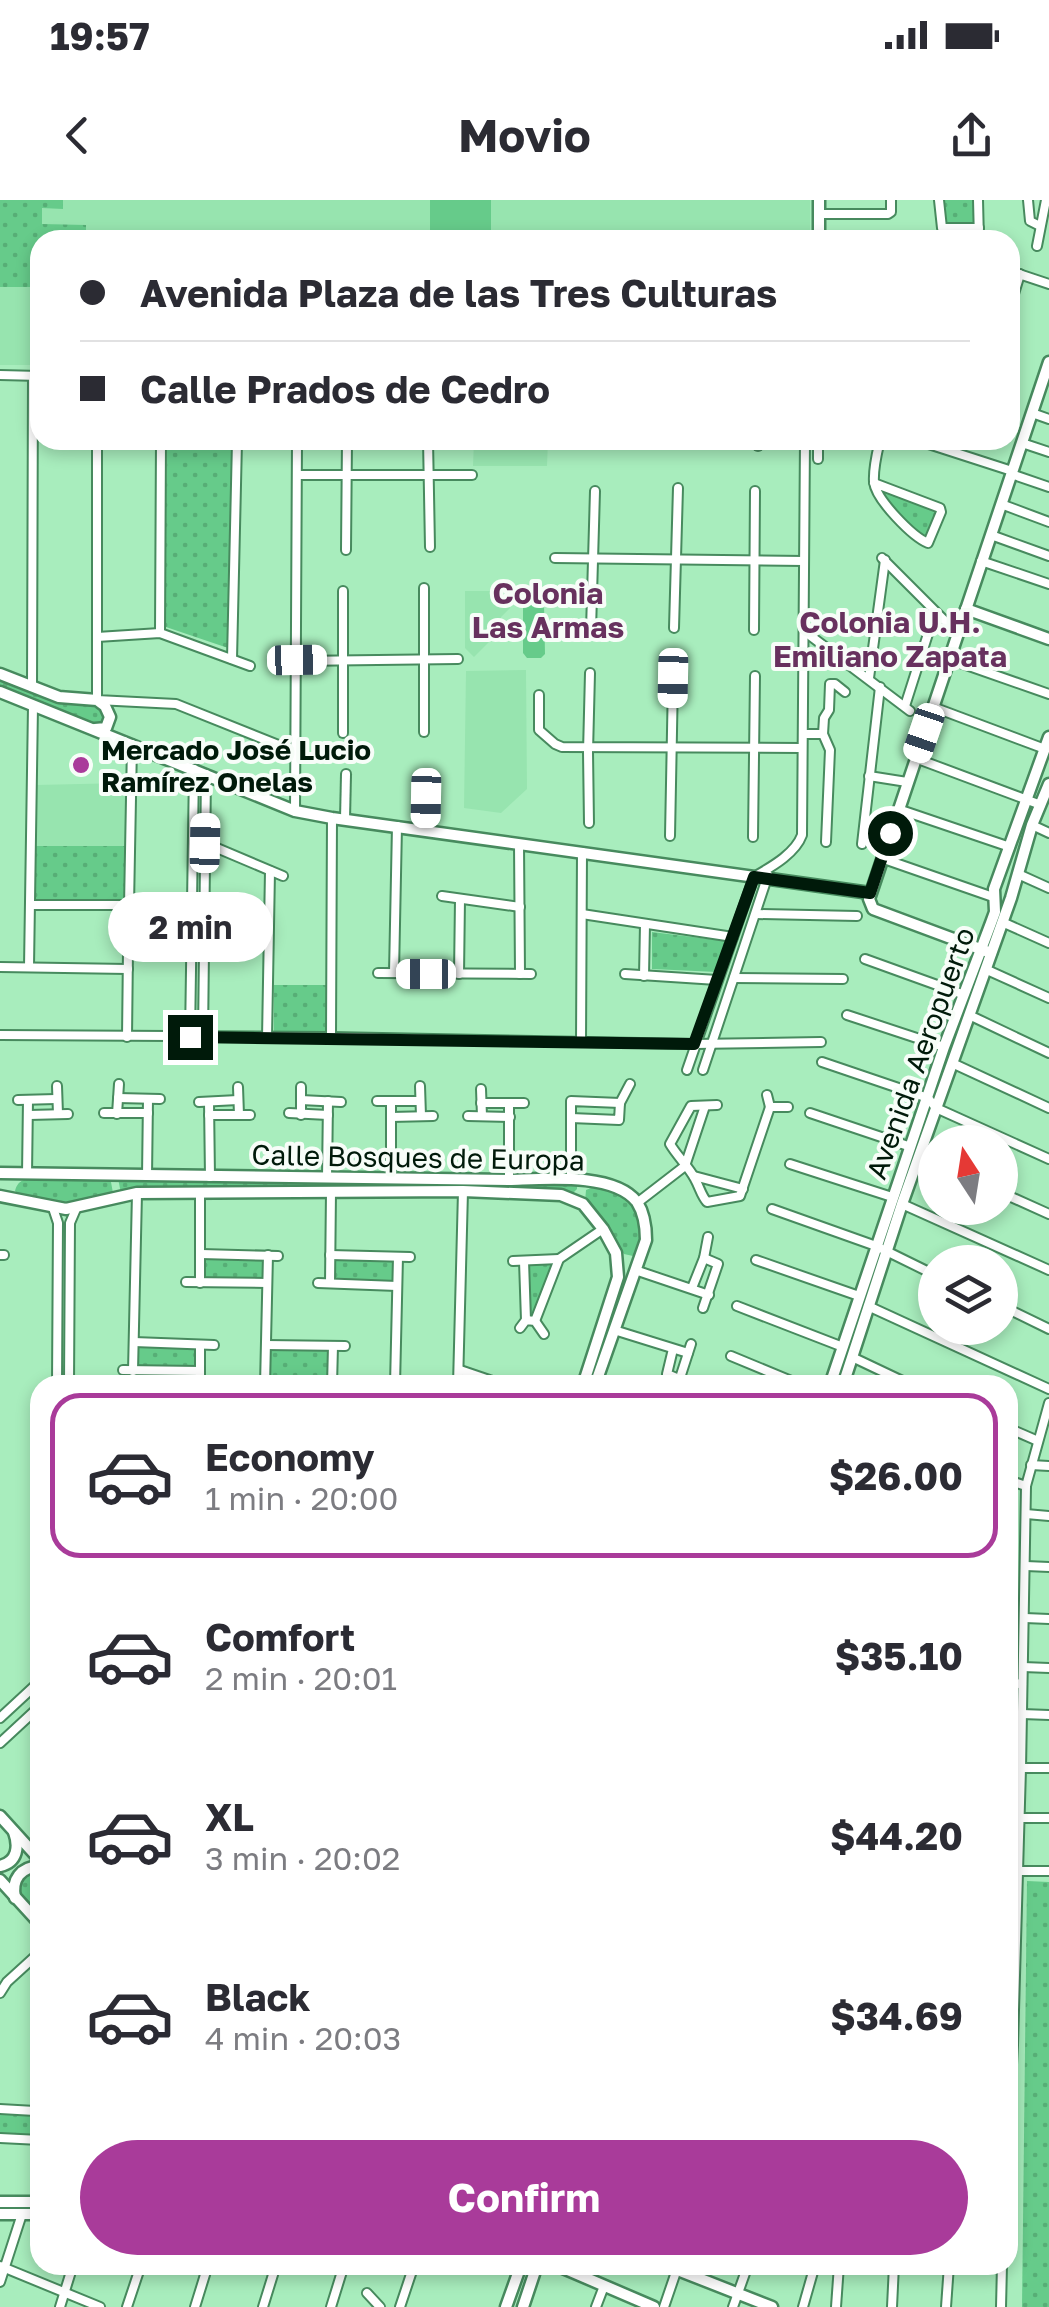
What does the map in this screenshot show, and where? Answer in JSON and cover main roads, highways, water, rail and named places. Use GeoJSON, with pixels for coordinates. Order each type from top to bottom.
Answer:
{"type":"FeatureCollection","features":[{"type":"Feature","properties":{"kind":"place","name":"Mercado José Lucio Ramírez Onelas"},"geometry":{"type":"Point","coordinates":[81,765]}},
{"type":"Feature","properties":{"kind":"district","name":"Colonia Las Armas"},"geometry":{"type":"Point","coordinates":[548,610]}},
{"type":"Feature","properties":{"kind":"district","name":"Colonia U.H. Emiliano Zapata"},"geometry":{"type":"Point","coordinates":[890,639]}}]}
